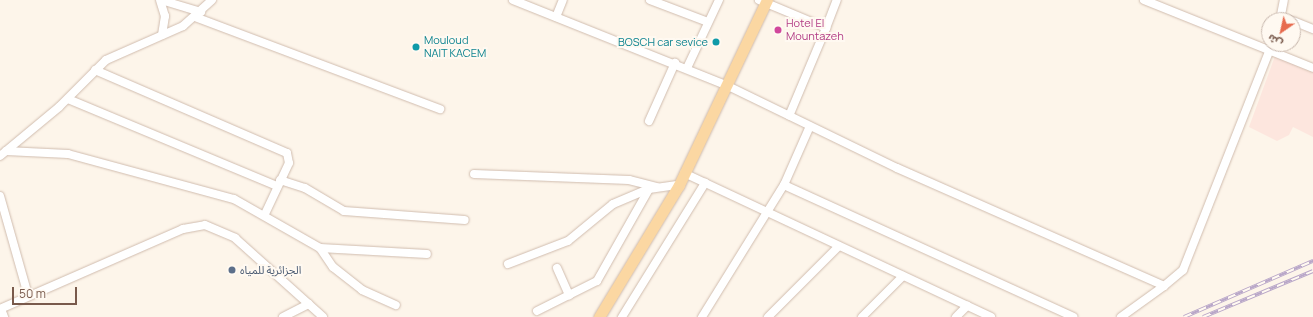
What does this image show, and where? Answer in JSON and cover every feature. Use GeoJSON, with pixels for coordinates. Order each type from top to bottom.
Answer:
{"type":"FeatureCollection","features":[{"type":"Feature","properties":{"kind":"main road"},"geometry":{"type":"LineString","coordinates":[[599,317],[679,185],[764,1]]}},
{"type":"Feature","properties":{"kind":"street"},"geometry":{"type":"LineString","coordinates":[[160,0],[440,109]]}},
{"type":"Feature","properties":{"kind":"street"},"geometry":{"type":"LineString","coordinates":[[160,0],[165,16],[162,35]]}},
{"type":"Feature","properties":{"kind":"street"},"geometry":{"type":"LineString","coordinates":[[3,154],[68,99],[95,70],[123,50],[162,35],[198,15],[212,0]]}},
{"type":"Feature","properties":{"kind":"street"},"geometry":{"type":"LineString","coordinates":[[513,0],[675,63],[726,85],[897,168],[1164,286]]}},
{"type":"Feature","properties":{"kind":"street"},"geometry":{"type":"LineString","coordinates":[[556,17],[563,0]]}},
{"type":"Feature","properties":{"kind":"street"},"geometry":{"type":"LineString","coordinates":[[650,0],[708,22]]}},
{"type":"Feature","properties":{"kind":"street"},"geometry":{"type":"LineString","coordinates":[[687,68],[719,0]]}},
{"type":"Feature","properties":{"kind":"street"},"geometry":{"type":"LineString","coordinates":[[789,116],[837,0]]}},
{"type":"Feature","properties":{"kind":"street"},"geometry":{"type":"LineString","coordinates":[[1144,0],[1261,43]]}},
{"type":"Feature","properties":{"kind":"street"},"geometry":{"type":"LineString","coordinates":[[1281,12],[1284,0]]}},
{"type":"Feature","properties":{"kind":"street"},"geometry":{"type":"LineString","coordinates":[[764,1],[826,28]]}},
{"type":"Feature","properties":{"kind":"street"},"geometry":{"type":"LineString","coordinates":[[1301,24],[1313,29]]}},
{"type":"Feature","properties":{"kind":"street"},"geometry":{"type":"LineString","coordinates":[[1121,317],[1164,286],[1183,270],[1269,52]]}},
{"type":"Feature","properties":{"kind":"street"},"geometry":{"type":"LineString","coordinates":[[1281,52],[1313,68]]}},
{"type":"Feature","properties":{"kind":"street"},"geometry":{"type":"LineString","coordinates":[[649,121],[675,63]]}},
{"type":"Feature","properties":{"kind":"street"},"geometry":{"type":"LineString","coordinates":[[95,70],[285,151],[290,160],[265,214]]}},
{"type":"Feature","properties":{"kind":"street"},"geometry":{"type":"LineString","coordinates":[[68,99],[279,183],[305,188],[344,211],[465,220]]}},
{"type":"Feature","properties":{"kind":"street"},"geometry":{"type":"LineString","coordinates":[[702,317],[784,185],[810,126]]}},
{"type":"Feature","properties":{"kind":"street"},"geometry":{"type":"LineString","coordinates":[[3,154],[68,154],[234,200],[265,214],[302,241],[320,248],[427,254]]}},
{"type":"Feature","properties":{"kind":"street"},"geometry":{"type":"LineString","coordinates":[[684,173],[991,317]]}},
{"type":"Feature","properties":{"kind":"street"},"geometry":{"type":"LineString","coordinates":[[474,174],[629,180],[653,188]]}},
{"type":"Feature","properties":{"kind":"street"},"geometry":{"type":"LineString","coordinates":[[622,317],[705,183]]}},
{"type":"Feature","properties":{"kind":"street"},"geometry":{"type":"LineString","coordinates":[[508,264],[568,241],[601,211],[653,188],[679,185]]}},
{"type":"Feature","properties":{"kind":"street"},"geometry":{"type":"LineString","coordinates":[[784,185],[1073,317]]}},
{"type":"Feature","properties":{"kind":"street"},"geometry":{"type":"LineString","coordinates":[[536,311],[569,295],[590,287],[600,277],[653,188]]}},
{"type":"Feature","properties":{"kind":"street"},"geometry":{"type":"LineString","coordinates":[[0,196],[28,295]]}},
{"type":"Feature","properties":{"kind":"street"},"geometry":{"type":"LineString","coordinates":[[2,312],[28,295],[184,229],[205,226],[235,238],[323,317]]}},
{"type":"Feature","properties":{"kind":"street"},"geometry":{"type":"LineString","coordinates":[[768,317],[839,246]]}},
{"type":"Feature","properties":{"kind":"street"},"geometry":{"type":"LineString","coordinates":[[320,248],[333,267],[362,290],[396,305]]}},
{"type":"Feature","properties":{"kind":"street"},"geometry":{"type":"LineString","coordinates":[[557,268],[569,295]]}},
{"type":"Feature","properties":{"kind":"street"},"geometry":{"type":"LineString","coordinates":[[862,317],[903,276]]}},
{"type":"Feature","properties":{"kind":"street"},"geometry":{"type":"LineString","coordinates":[[283,317],[308,304]]}},
{"type":"Feature","properties":{"kind":"street"},"geometry":{"type":"LineString","coordinates":[[956,317],[967,306]]}},
{"type":"Feature","properties":{"kind":"shaded area"},"geometry":{"type":"Polygon","coordinates":[[[1275,56],[1313,71],[1313,137],[1293,127],[1289,135],[1277,141],[1249,127],[1275,56]]]}},
{"type":"Feature","properties":{"kind":"railway"},"geometry":{"type":"LineString","coordinates":[[1184,317],[1313,261]]}},
{"type":"Feature","properties":{"kind":"railway"},"geometry":{"type":"LineString","coordinates":[[1203,317],[1313,271]]}},
{"type":"Feature","properties":{"kind":"place","name":"Hotel El Mountazeh"},"geometry":{"type":"Point","coordinates":[778,30]}},
{"type":"Feature","properties":{"kind":"place","name":"BOSCH car sevice"},"geometry":{"type":"Point","coordinates":[716,42]}},
{"type":"Feature","properties":{"kind":"place","name":"Mouloud NAIT KACEM"},"geometry":{"type":"Point","coordinates":[416,47]}},
{"type":"Feature","properties":{"kind":"place","name":"الجزائرية للمياه"},"geometry":{"type":"Point","coordinates":[232,270]}}]}
